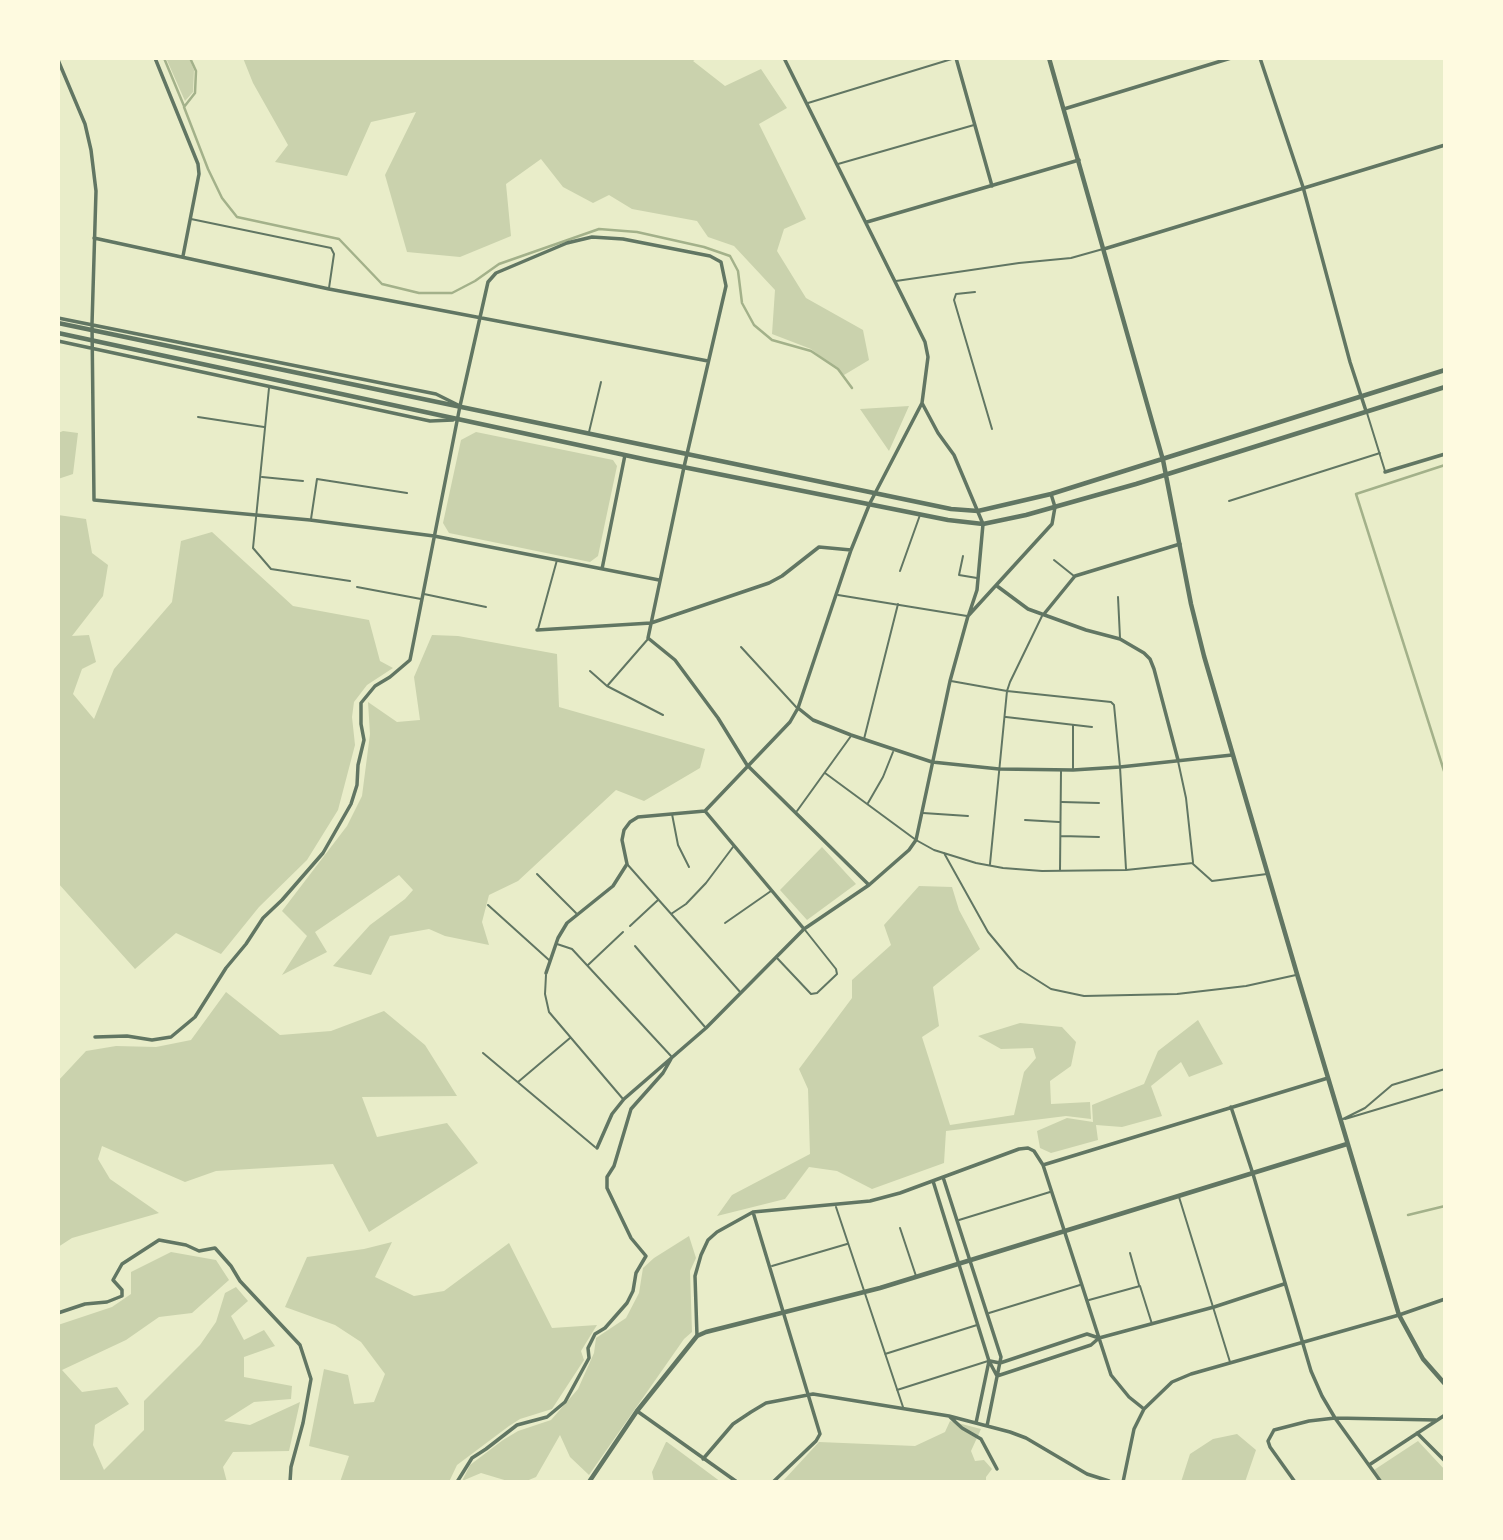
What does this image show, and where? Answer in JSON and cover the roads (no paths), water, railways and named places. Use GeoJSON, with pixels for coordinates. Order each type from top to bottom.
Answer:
{"type":"FeatureCollection","features":[{"type":"Feature","properties":{"kind":"street"},"geometry":{"type":"LineString","coordinates":[[155,58],[198,164],[199,174],[183,256]]}},
{"type":"Feature","properties":{"kind":"street"},"geometry":{"type":"LineString","coordinates":[[546,973],[567,923],[613,886],[627,864],[622,840],[624,830],[630,822],[638,817],[705,811],[780,733],[798,708],[851,550],[874,492],[922,403],[928,357],[925,342],[785,58]]}},
{"type":"Feature","properties":{"kind":"street"},"geometry":{"type":"LineString","coordinates":[[956,58],[992,186]]}},
{"type":"Feature","properties":{"kind":"street"},"geometry":{"type":"LineString","coordinates":[[1049,58],[1167,474],[1191,604],[1232,755],[1347,1144],[1399,1315],[1423,1359],[1445,1384]]}},
{"type":"Feature","properties":{"kind":"street"},"geometry":{"type":"LineString","coordinates":[[1064,109],[1231,58]]}},
{"type":"Feature","properties":{"kind":"street"},"geometry":{"type":"LineString","coordinates":[[1260,58],[1303,187],[1350,362],[1366,411]]}},
{"type":"Feature","properties":{"kind":"street"},"geometry":{"type":"LineString","coordinates":[[58,60],[76,98],[92,150],[96,191],[92,324],[94,500],[310,520],[434,536],[659,580]]}},
{"type":"Feature","properties":{"kind":"street"},"geometry":{"type":"LineString","coordinates":[[1104,249],[1445,145]]}},
{"type":"Feature","properties":{"kind":"street"},"geometry":{"type":"LineString","coordinates":[[867,222],[1079,160]]}},
{"type":"Feature","properties":{"kind":"street"},"geometry":{"type":"LineString","coordinates":[[95,1037],[127,1035],[152,1040],[171,1037],[195,1017],[226,968],[263,918],[323,853],[351,804],[357,785],[364,740],[361,703],[375,686],[410,660],[460,406],[488,282],[496,273],[567,243],[592,237],[623,239],[710,256],[721,262],[726,286],[648,638],[675,660],[718,718],[747,765],[869,885]]}},
{"type":"Feature","properties":{"kind":"street"},"geometry":{"type":"LineString","coordinates":[[94,239],[328,289],[708,361]]}},
{"type":"Feature","properties":{"kind":"street"},"geometry":{"type":"LineString","coordinates":[[58,320],[687,454],[951,509],[978,512],[1051,494],[1163,460],[1445,370]]}},
{"type":"Feature","properties":{"kind":"street"},"geometry":{"type":"LineString","coordinates":[[58,320],[92,324],[436,394],[460,406]]}},
{"type":"Feature","properties":{"kind":"street"},"geometry":{"type":"LineString","coordinates":[[58,333],[625,455],[920,514],[984,524],[1055,507],[1167,474],[1445,387]]}},
{"type":"Feature","properties":{"kind":"street"},"geometry":{"type":"LineString","coordinates":[[58,341],[430,421],[458,419]]}},
{"type":"Feature","properties":{"kind":"street"},"geometry":{"type":"LineString","coordinates":[[597,1149],[612,1114],[624,1100],[742,994],[804,929],[869,885],[909,850],[916,840],[950,681],[977,590],[984,524],[954,455],[922,403]]}},
{"type":"Feature","properties":{"kind":"street"},"geometry":{"type":"LineString","coordinates":[[1385,472],[1445,454]]}},
{"type":"Feature","properties":{"kind":"street"},"geometry":{"type":"LineString","coordinates":[[602,569],[625,455]]}},
{"type":"Feature","properties":{"kind":"street"},"geometry":{"type":"LineString","coordinates":[[968,617],[1052,524],[1055,507],[1051,494]]}},
{"type":"Feature","properties":{"kind":"street"},"geometry":{"type":"LineString","coordinates":[[1043,615],[1075,576],[1180,544]]}},
{"type":"Feature","properties":{"kind":"street"},"geometry":{"type":"LineString","coordinates":[[537,630],[651,623],[769,583],[819,547],[851,550]]}},
{"type":"Feature","properties":{"kind":"street"},"geometry":{"type":"LineString","coordinates":[[997,586],[1021,605],[1043,615],[1120,639],[1133,645],[1150,659],[1178,760]]}},
{"type":"Feature","properties":{"kind":"street"},"geometry":{"type":"LineString","coordinates":[[798,708],[813,719],[863,740],[932,762],[999,769],[1073,769],[1120,767],[1232,755]]}},
{"type":"Feature","properties":{"kind":"street"},"geometry":{"type":"LineString","coordinates":[[705,811],[804,929]]}},
{"type":"Feature","properties":{"kind":"street"},"geometry":{"type":"LineString","coordinates":[[457,1482],[471,1458],[517,1425],[547,1417],[565,1402],[589,1358],[588,1348],[595,1334],[605,1328],[627,1303],[633,1291],[636,1273],[646,1256],[631,1238],[607,1188],[607,1177],[614,1166],[631,1110],[663,1073],[672,1057]]}},
{"type":"Feature","properties":{"kind":"street"},"geometry":{"type":"LineString","coordinates":[[1043,1165],[1328,1078]]}},
{"type":"Feature","properties":{"kind":"street"},"geometry":{"type":"LineString","coordinates":[[1231,1107],[1302,1342],[1322,1396],[1381,1482]]}},
{"type":"Feature","properties":{"kind":"street"},"geometry":{"type":"LineString","coordinates":[[589,1482],[637,1411],[697,1336],[916,1277],[1347,1144]]}},
{"type":"Feature","properties":{"kind":"street"},"geometry":{"type":"LineString","coordinates":[[697,1336],[695,1276],[708,1240],[717,1232],[753,1212],[835,1205],[900,1193],[1028,1148],[1034,1151],[1043,1165],[1111,1375],[1129,1397],[1144,1409]]}},
{"type":"Feature","properties":{"kind":"street"},"geometry":{"type":"LineString","coordinates":[[943,1177],[1001,1357],[987,1426]]}},
{"type":"Feature","properties":{"kind":"street"},"geometry":{"type":"LineString","coordinates":[[933,1181],[989,1361],[997,1376]]}},
{"type":"Feature","properties":{"kind":"street"},"geometry":{"type":"LineString","coordinates":[[753,1212],[820,1434],[774,1482]]}},
{"type":"Feature","properties":{"kind":"street"},"geometry":{"type":"LineString","coordinates":[[58,1313],[122,1296],[122,1290],[113,1280],[122,1264],[159,1240],[186,1245],[199,1251],[215,1248],[232,1266],[240,1281],[300,1345],[311,1380],[290,1482]]}},
{"type":"Feature","properties":{"kind":"street"},"geometry":{"type":"LineString","coordinates":[[989,1361],[1000,1363],[1087,1335],[1098,1338],[1152,1325],[1284,1284]]}},
{"type":"Feature","properties":{"kind":"street"},"geometry":{"type":"LineString","coordinates":[[1123,1482],[1134,1429],[1144,1409],[1172,1382],[1445,1299]]}},
{"type":"Feature","properties":{"kind":"street"},"geometry":{"type":"LineString","coordinates":[[997,1376],[1091,1345],[1098,1338]]}},
{"type":"Feature","properties":{"kind":"street"},"geometry":{"type":"LineString","coordinates":[[976,1423],[989,1361]]}},
{"type":"Feature","properties":{"kind":"street"},"geometry":{"type":"LineString","coordinates":[[703,1459],[733,1424],[751,1412],[766,1403],[809,1395],[949,1416],[987,1426],[1026,1438],[1087,1474],[1110,1481]]}},
{"type":"Feature","properties":{"kind":"street"},"geometry":{"type":"LineString","coordinates":[[637,1411],[737,1482]]}},
{"type":"Feature","properties":{"kind":"street"},"geometry":{"type":"LineString","coordinates":[[1369,1465],[1445,1415]]}},
{"type":"Feature","properties":{"kind":"street"},"geometry":{"type":"LineString","coordinates":[[949,1416],[962,1429],[981,1439],[997,1469]]}},
{"type":"Feature","properties":{"kind":"street"},"geometry":{"type":"LineString","coordinates":[[1295,1482],[1270,1447],[1268,1441],[1274,1430],[1308,1421],[1335,1418],[1436,1420]]}},
{"type":"Feature","properties":{"kind":"street"},"geometry":{"type":"LineString","coordinates":[[1417,1433],[1445,1461]]}},
{"type":"Feature","properties":{"kind":"street"},"geometry":{"type":"LineString","coordinates":[[1103,1482],[1110,1481]]}},
{"type":"Feature","properties":{"kind":"lane"},"geometry":{"type":"LineString","coordinates":[[808,103],[956,58]]}},
{"type":"Feature","properties":{"kind":"lane"},"geometry":{"type":"LineString","coordinates":[[838,164],[975,125]]}},
{"type":"Feature","properties":{"kind":"lane"},"geometry":{"type":"LineString","coordinates":[[191,219],[331,248],[334,254],[328,289]]}},
{"type":"Feature","properties":{"kind":"lane"},"geometry":{"type":"LineString","coordinates":[[896,281],[1071,258],[1104,249]]}},
{"type":"Feature","properties":{"kind":"lane"},"geometry":{"type":"LineString","coordinates":[[975,292],[956,294],[954,300],[992,429]]}},
{"type":"Feature","properties":{"kind":"lane"},"geometry":{"type":"LineString","coordinates":[[589,433],[601,382]]}},
{"type":"Feature","properties":{"kind":"lane"},"geometry":{"type":"LineString","coordinates":[[269,387],[253,548],[271,569],[350,580]]}},
{"type":"Feature","properties":{"kind":"lane"},"geometry":{"type":"LineString","coordinates":[[1366,411],[1385,472]]}},
{"type":"Feature","properties":{"kind":"lane"},"geometry":{"type":"LineString","coordinates":[[198,416],[265,427]]}},
{"type":"Feature","properties":{"kind":"lane"},"geometry":{"type":"LineString","coordinates":[[1228,500],[1380,453]]}},
{"type":"Feature","properties":{"kind":"lane"},"geometry":{"type":"LineString","coordinates":[[261,477],[303,481]]}},
{"type":"Feature","properties":{"kind":"lane"},"geometry":{"type":"LineString","coordinates":[[310,520],[317,479],[407,493]]}},
{"type":"Feature","properties":{"kind":"lane"},"geometry":{"type":"LineString","coordinates":[[900,571],[920,514]]}},
{"type":"Feature","properties":{"kind":"lane"},"geometry":{"type":"LineString","coordinates":[[963,556],[959,575],[978,579]]}},
{"type":"Feature","properties":{"kind":"lane"},"geometry":{"type":"LineString","coordinates":[[537,630],[557,559]]}},
{"type":"Feature","properties":{"kind":"lane"},"geometry":{"type":"LineString","coordinates":[[1054,560],[1075,576]]}},
{"type":"Feature","properties":{"kind":"lane"},"geometry":{"type":"LineString","coordinates":[[357,587],[422,599]]}},
{"type":"Feature","properties":{"kind":"lane"},"geometry":{"type":"LineString","coordinates":[[423,593],[486,607]]}},
{"type":"Feature","properties":{"kind":"lane"},"geometry":{"type":"LineString","coordinates":[[838,595],[968,617]]}},
{"type":"Feature","properties":{"kind":"lane"},"geometry":{"type":"LineString","coordinates":[[1118,597],[1120,639]]}},
{"type":"Feature","properties":{"kind":"lane"},"geometry":{"type":"LineString","coordinates":[[863,740],[898,604]]}},
{"type":"Feature","properties":{"kind":"lane"},"geometry":{"type":"LineString","coordinates":[[990,866],[1007,691],[1043,615]]}},
{"type":"Feature","properties":{"kind":"lane"},"geometry":{"type":"LineString","coordinates":[[607,686],[648,638]]}},
{"type":"Feature","properties":{"kind":"lane"},"geometry":{"type":"LineString","coordinates":[[741,647],[798,708]]}},
{"type":"Feature","properties":{"kind":"lane"},"geometry":{"type":"LineString","coordinates":[[590,671],[607,686],[663,715]]}},
{"type":"Feature","properties":{"kind":"lane"},"geometry":{"type":"LineString","coordinates":[[950,681],[1007,691],[1111,702],[1114,705],[1126,870]]}},
{"type":"Feature","properties":{"kind":"lane"},"geometry":{"type":"LineString","coordinates":[[1004,717],[1092,727]]}},
{"type":"Feature","properties":{"kind":"lane"},"geometry":{"type":"LineString","coordinates":[[1073,725],[1073,769]]}},
{"type":"Feature","properties":{"kind":"lane"},"geometry":{"type":"LineString","coordinates":[[796,813],[852,735]]}},
{"type":"Feature","properties":{"kind":"lane"},"geometry":{"type":"LineString","coordinates":[[867,804],[894,751]]}},
{"type":"Feature","properties":{"kind":"lane"},"geometry":{"type":"LineString","coordinates":[[1178,760],[1186,798],[1193,863],[1212,881],[1267,874]]}},
{"type":"Feature","properties":{"kind":"lane"},"geometry":{"type":"LineString","coordinates":[[1060,871],[1061,769]]}},
{"type":"Feature","properties":{"kind":"lane"},"geometry":{"type":"LineString","coordinates":[[825,773],[916,840],[944,853],[990,866],[1060,871],[1126,870],[1193,863]]}},
{"type":"Feature","properties":{"kind":"lane"},"geometry":{"type":"LineString","coordinates":[[1060,802],[1100,803]]}},
{"type":"Feature","properties":{"kind":"lane"},"geometry":{"type":"LineString","coordinates":[[671,813],[678,845],[690,867]]}},
{"type":"Feature","properties":{"kind":"lane"},"geometry":{"type":"LineString","coordinates":[[922,813],[968,816]]}},
{"type":"Feature","properties":{"kind":"lane"},"geometry":{"type":"LineString","coordinates":[[1026,820],[1060,822]]}},
{"type":"Feature","properties":{"kind":"lane"},"geometry":{"type":"LineString","coordinates":[[1059,836],[1098,837]]}},
{"type":"Feature","properties":{"kind":"lane"},"geometry":{"type":"LineString","coordinates":[[671,914],[686,904],[706,883],[734,846]]}},
{"type":"Feature","properties":{"kind":"lane"},"geometry":{"type":"LineString","coordinates":[[944,853],[988,932],[1018,968],[1051,989],[1084,996],[1166,994],[1223,990],[1297,974]]}},
{"type":"Feature","properties":{"kind":"lane"},"geometry":{"type":"LineString","coordinates":[[627,864],[742,994]]}},
{"type":"Feature","properties":{"kind":"lane"},"geometry":{"type":"LineString","coordinates":[[537,874],[577,914]]}},
{"type":"Feature","properties":{"kind":"lane"},"geometry":{"type":"LineString","coordinates":[[725,923],[772,890]]}},
{"type":"Feature","properties":{"kind":"lane"},"geometry":{"type":"LineString","coordinates":[[630,926],[658,900]]}},
{"type":"Feature","properties":{"kind":"lane"},"geometry":{"type":"LineString","coordinates":[[488,905],[550,960]]}},
{"type":"Feature","properties":{"kind":"lane"},"geometry":{"type":"LineString","coordinates":[[777,958],[811,994],[817,993],[837,974],[804,929]]}},
{"type":"Feature","properties":{"kind":"lane"},"geometry":{"type":"LineString","coordinates":[[587,965],[623,932]]}},
{"type":"Feature","properties":{"kind":"lane"},"geometry":{"type":"LineString","coordinates":[[557,944],[572,949],[672,1057]]}},
{"type":"Feature","properties":{"kind":"lane"},"geometry":{"type":"LineString","coordinates":[[635,946],[706,1028]]}},
{"type":"Feature","properties":{"kind":"lane"},"geometry":{"type":"LineString","coordinates":[[546,973],[545,994],[549,1012],[624,1100]]}},
{"type":"Feature","properties":{"kind":"lane"},"geometry":{"type":"LineString","coordinates":[[518,1082],[571,1038]]}},
{"type":"Feature","properties":{"kind":"lane"},"geometry":{"type":"LineString","coordinates":[[483,1053],[597,1149]]}},
{"type":"Feature","properties":{"kind":"lane"},"geometry":{"type":"LineString","coordinates":[[1341,1120],[1365,1108],[1392,1086],[1445,1069]]}},
{"type":"Feature","properties":{"kind":"lane"},"geometry":{"type":"LineString","coordinates":[[1341,1120],[1445,1089]]}},
{"type":"Feature","properties":{"kind":"lane"},"geometry":{"type":"LineString","coordinates":[[958,1220],[1051,1192]]}},
{"type":"Feature","properties":{"kind":"lane"},"geometry":{"type":"LineString","coordinates":[[1179,1197],[1231,1363]]}},
{"type":"Feature","properties":{"kind":"lane"},"geometry":{"type":"LineString","coordinates":[[835,1205],[903,1408]]}},
{"type":"Feature","properties":{"kind":"lane"},"geometry":{"type":"LineString","coordinates":[[900,1228],[916,1277]]}},
{"type":"Feature","properties":{"kind":"lane"},"geometry":{"type":"LineString","coordinates":[[771,1267],[848,1244]]}},
{"type":"Feature","properties":{"kind":"lane"},"geometry":{"type":"LineString","coordinates":[[1130,1253],[1152,1325]]}},
{"type":"Feature","properties":{"kind":"lane"},"geometry":{"type":"LineString","coordinates":[[988,1313],[1083,1285]]}},
{"type":"Feature","properties":{"kind":"lane"},"geometry":{"type":"LineString","coordinates":[[1088,1300],[1140,1286]]}},
{"type":"Feature","properties":{"kind":"lane"},"geometry":{"type":"LineString","coordinates":[[885,1354],[978,1325]]}},
{"type":"Feature","properties":{"kind":"lane"},"geometry":{"type":"LineString","coordinates":[[897,1390],[989,1361]]}},
{"type":"Feature","properties":{"kind":"waterway"},"geometry":{"type":"LineString","coordinates":[[164,58],[184,106]]}},
{"type":"Feature","properties":{"kind":"waterway"},"geometry":{"type":"LineString","coordinates":[[190,58],[196,71],[195,93],[184,107],[208,169],[222,198],[237,217],[339,239],[382,284],[419,293],[452,293],[499,264],[599,229],[637,232],[704,247],[730,256],[738,271],[742,303],[754,325],[772,340],[811,351],[838,369],[852,388]]}},
{"type":"Feature","properties":{"kind":"waterway"},"geometry":{"type":"LineString","coordinates":[[1445,465],[1356,494],[1445,774]]}},
{"type":"Feature","properties":{"kind":"waterway"},"geometry":{"type":"LineString","coordinates":[[1408,1215],[1445,1206]]}}]}
